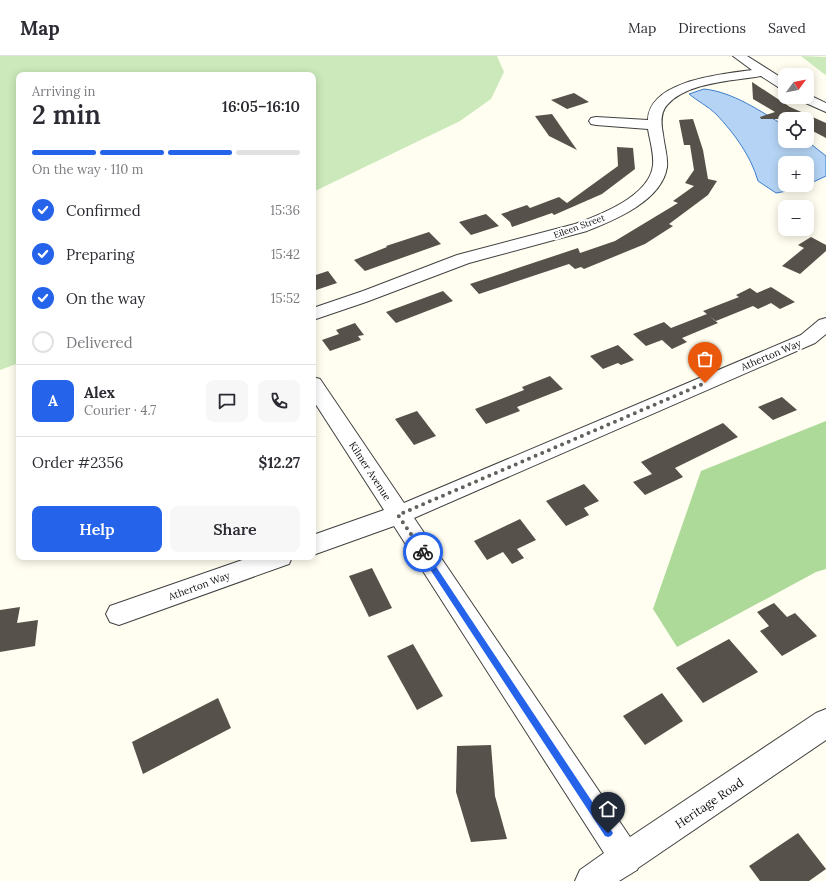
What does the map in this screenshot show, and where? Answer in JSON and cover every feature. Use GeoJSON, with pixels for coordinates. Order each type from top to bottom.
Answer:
{"type":"FeatureCollection","features":[{"type":"Feature","properties":{"kind":"street"},"geometry":{"type":"LineString","coordinates":[[740,56],[778,81]]}},
{"type":"Feature","properties":{"kind":"street"},"geometry":{"type":"LineString","coordinates":[[596,121],[654,125],[654,119],[662,102],[684,89],[698,84],[764,72]]}},
{"type":"Feature","properties":{"kind":"street"},"geometry":{"type":"LineString","coordinates":[[814,102],[826,108]]}},
{"type":"Feature","properties":{"kind":"street","name":"Eileen Street"},"geometry":{"type":"LineString","coordinates":[[316,313],[359,299],[463,258],[566,232],[617,212],[637,199],[649,188],[658,176],[661,164],[654,125]]}},
{"type":"Feature","properties":{"kind":"street","name":"Atherton Way"},"geometry":{"type":"LineString","coordinates":[[316,544],[398,515],[808,339],[826,324]]}},
{"type":"Feature","properties":{"kind":"street","name":"Kilmer Avenue"},"geometry":{"type":"LineString","coordinates":[[316,389],[626,859]]}},
{"type":"Feature","properties":{"kind":"street","name":"Atherton Way"},"geometry":{"type":"LineString","coordinates":[[119,614],[272,560]]}},
{"type":"Feature","properties":{"kind":"street","name":"Heritage Road"},"geometry":{"type":"LineString","coordinates":[[591,881],[626,859],[826,723]]}},
{"type":"Feature","properties":{"kind":"green space"},"geometry":{"type":"Polygon","coordinates":[[[0,56],[497,56],[504,72],[491,99],[460,121],[316,191],[316,72],[16,72],[16,364],[0,370],[0,56]]]}},
{"type":"Feature","properties":{"kind":"green space"},"geometry":{"type":"Polygon","coordinates":[[[801,56],[826,57],[826,75],[824,74],[801,56]]]}},
{"type":"Feature","properties":{"kind":"green space"},"geometry":{"type":"Polygon","coordinates":[[[826,421],[826,569],[816,572],[677,647],[653,609],[701,471],[826,421]]]}},
{"type":"Feature","properties":{"kind":"water"},"geometry":{"type":"Polygon","coordinates":[[[704,89],[715,91],[736,98],[766,114],[778,122],[778,148],[814,148],[814,147],[826,156],[826,176],[814,182],[814,156],[778,156],[778,192],[782,192],[776,193],[758,181],[746,154],[723,121],[713,111],[689,94],[704,89]]]}},
{"type":"Feature","properties":{"kind":"building"},"geometry":{"type":"Polygon","coordinates":[[[752,82],[778,99],[778,104],[785,104],[801,112],[778,112],[778,119],[761,119],[760,117],[775,112],[753,99],[752,82]]]}},
{"type":"Feature","properties":{"kind":"building"},"geometry":{"type":"Polygon","coordinates":[[[574,93],[589,102],[567,109],[551,100],[574,93]]]}},
{"type":"Feature","properties":{"kind":"building"},"geometry":{"type":"Polygon","coordinates":[[[552,114],[577,150],[549,136],[535,116],[552,114]]]}},
{"type":"Feature","properties":{"kind":"building"},"geometry":{"type":"Polygon","coordinates":[[[814,118],[826,123],[826,138],[814,132],[814,118]]]}},
{"type":"Feature","properties":{"kind":"building"},"geometry":{"type":"Polygon","coordinates":[[[693,119],[703,150],[708,179],[717,181],[708,195],[669,224],[673,226],[645,244],[584,269],[581,267],[575,269],[569,264],[479,294],[470,284],[578,248],[580,253],[615,241],[678,203],[673,201],[694,186],[685,183],[694,170],[690,145],[684,145],[679,120],[693,119]]]}},
{"type":"Feature","properties":{"kind":"building"},"geometry":{"type":"Polygon","coordinates":[[[617,147],[633,148],[635,169],[602,194],[554,215],[552,213],[512,227],[510,222],[501,214],[527,205],[530,208],[559,197],[567,203],[618,166],[617,147]]]}},
{"type":"Feature","properties":{"kind":"building"},"geometry":{"type":"Polygon","coordinates":[[[486,214],[499,226],[471,235],[459,222],[486,214]]]}},
{"type":"Feature","properties":{"kind":"building"},"geometry":{"type":"Polygon","coordinates":[[[429,232],[441,244],[365,271],[354,260],[387,247],[386,246],[429,232]]]}},
{"type":"Feature","properties":{"kind":"building"},"geometry":{"type":"Polygon","coordinates":[[[811,237],[826,245],[826,251],[800,274],[782,266],[804,248],[798,245],[811,237]]]}},
{"type":"Feature","properties":{"kind":"building"},"geometry":{"type":"Polygon","coordinates":[[[328,271],[337,283],[316,290],[316,275],[328,271]]]}},
{"type":"Feature","properties":{"kind":"building"},"geometry":{"type":"Polygon","coordinates":[[[771,287],[795,302],[780,309],[771,303],[758,309],[753,306],[716,321],[709,316],[718,323],[682,338],[687,342],[672,349],[662,340],[646,346],[633,334],[664,322],[671,328],[707,314],[703,311],[739,297],[736,295],[750,288],[757,293],[771,287]]]}},
{"type":"Feature","properties":{"kind":"building"},"geometry":{"type":"Polygon","coordinates":[[[443,291],[453,301],[396,323],[386,312],[443,291]]]}},
{"type":"Feature","properties":{"kind":"building"},"geometry":{"type":"Polygon","coordinates":[[[355,323],[364,335],[358,336],[361,340],[330,351],[322,340],[339,334],[336,330],[355,323]]]}},
{"type":"Feature","properties":{"kind":"building"},"geometry":{"type":"Polygon","coordinates":[[[618,345],[634,360],[621,365],[618,363],[603,369],[590,356],[618,345]]]}},
{"type":"Feature","properties":{"kind":"building"},"geometry":{"type":"Polygon","coordinates":[[[550,376],[563,389],[517,407],[520,411],[486,424],[475,409],[524,390],[522,387],[550,376]]]}},
{"type":"Feature","properties":{"kind":"building"},"geometry":{"type":"Polygon","coordinates":[[[782,397],[797,410],[773,420],[758,407],[782,397]]]}},
{"type":"Feature","properties":{"kind":"building"},"geometry":{"type":"Polygon","coordinates":[[[417,411],[436,436],[414,445],[395,419],[417,411]]]}},
{"type":"Feature","properties":{"kind":"building"},"geometry":{"type":"Polygon","coordinates":[[[723,423],[738,437],[675,468],[683,477],[645,495],[633,482],[652,474],[641,462],[723,423]]]}},
{"type":"Feature","properties":{"kind":"building"},"geometry":{"type":"Polygon","coordinates":[[[584,484],[599,501],[584,508],[589,515],[566,526],[546,501],[584,484]]]}},
{"type":"Feature","properties":{"kind":"building"},"geometry":{"type":"Polygon","coordinates":[[[520,519],[536,540],[517,549],[524,558],[512,564],[503,552],[487,560],[474,541],[520,519]]]}},
{"type":"Feature","properties":{"kind":"building"},"geometry":{"type":"Polygon","coordinates":[[[372,568],[392,608],[369,617],[349,576],[372,568]]]}},
{"type":"Feature","properties":{"kind":"building"},"geometry":{"type":"Polygon","coordinates":[[[774,603],[787,617],[795,613],[817,636],[782,656],[760,631],[769,626],[757,612],[774,603]]]}},
{"type":"Feature","properties":{"kind":"building"},"geometry":{"type":"Polygon","coordinates":[[[20,607],[17,623],[38,620],[35,646],[0,652],[0,610],[20,607]]]}},
{"type":"Feature","properties":{"kind":"building"},"geometry":{"type":"Polygon","coordinates":[[[729,639],[758,672],[703,703],[676,668],[729,639]]]}},
{"type":"Feature","properties":{"kind":"building"},"geometry":{"type":"Polygon","coordinates":[[[413,644],[443,696],[417,710],[387,656],[413,644]]]}},
{"type":"Feature","properties":{"kind":"building"},"geometry":{"type":"Polygon","coordinates":[[[662,693],[683,721],[645,745],[623,716],[662,693]]]}},
{"type":"Feature","properties":{"kind":"building"},"geometry":{"type":"Polygon","coordinates":[[[218,698],[231,728],[143,774],[132,742],[218,698]]]}},
{"type":"Feature","properties":{"kind":"building"},"geometry":{"type":"Polygon","coordinates":[[[491,745],[495,796],[507,839],[471,842],[456,792],[457,746],[491,745]]]}},
{"type":"Feature","properties":{"kind":"building"},"geometry":{"type":"Polygon","coordinates":[[[798,833],[826,869],[809,881],[760,881],[749,866],[798,833]]]}},
{"type":"Feature","properties":{"kind":"way so far"},"geometry":{"type":"LineString","coordinates":[[423,552],[398,515],[705,383]]}},
{"type":"Feature","properties":{"kind":"route"},"geometry":{"type":"LineString","coordinates":[[423,552],[608,833]]}}]}
